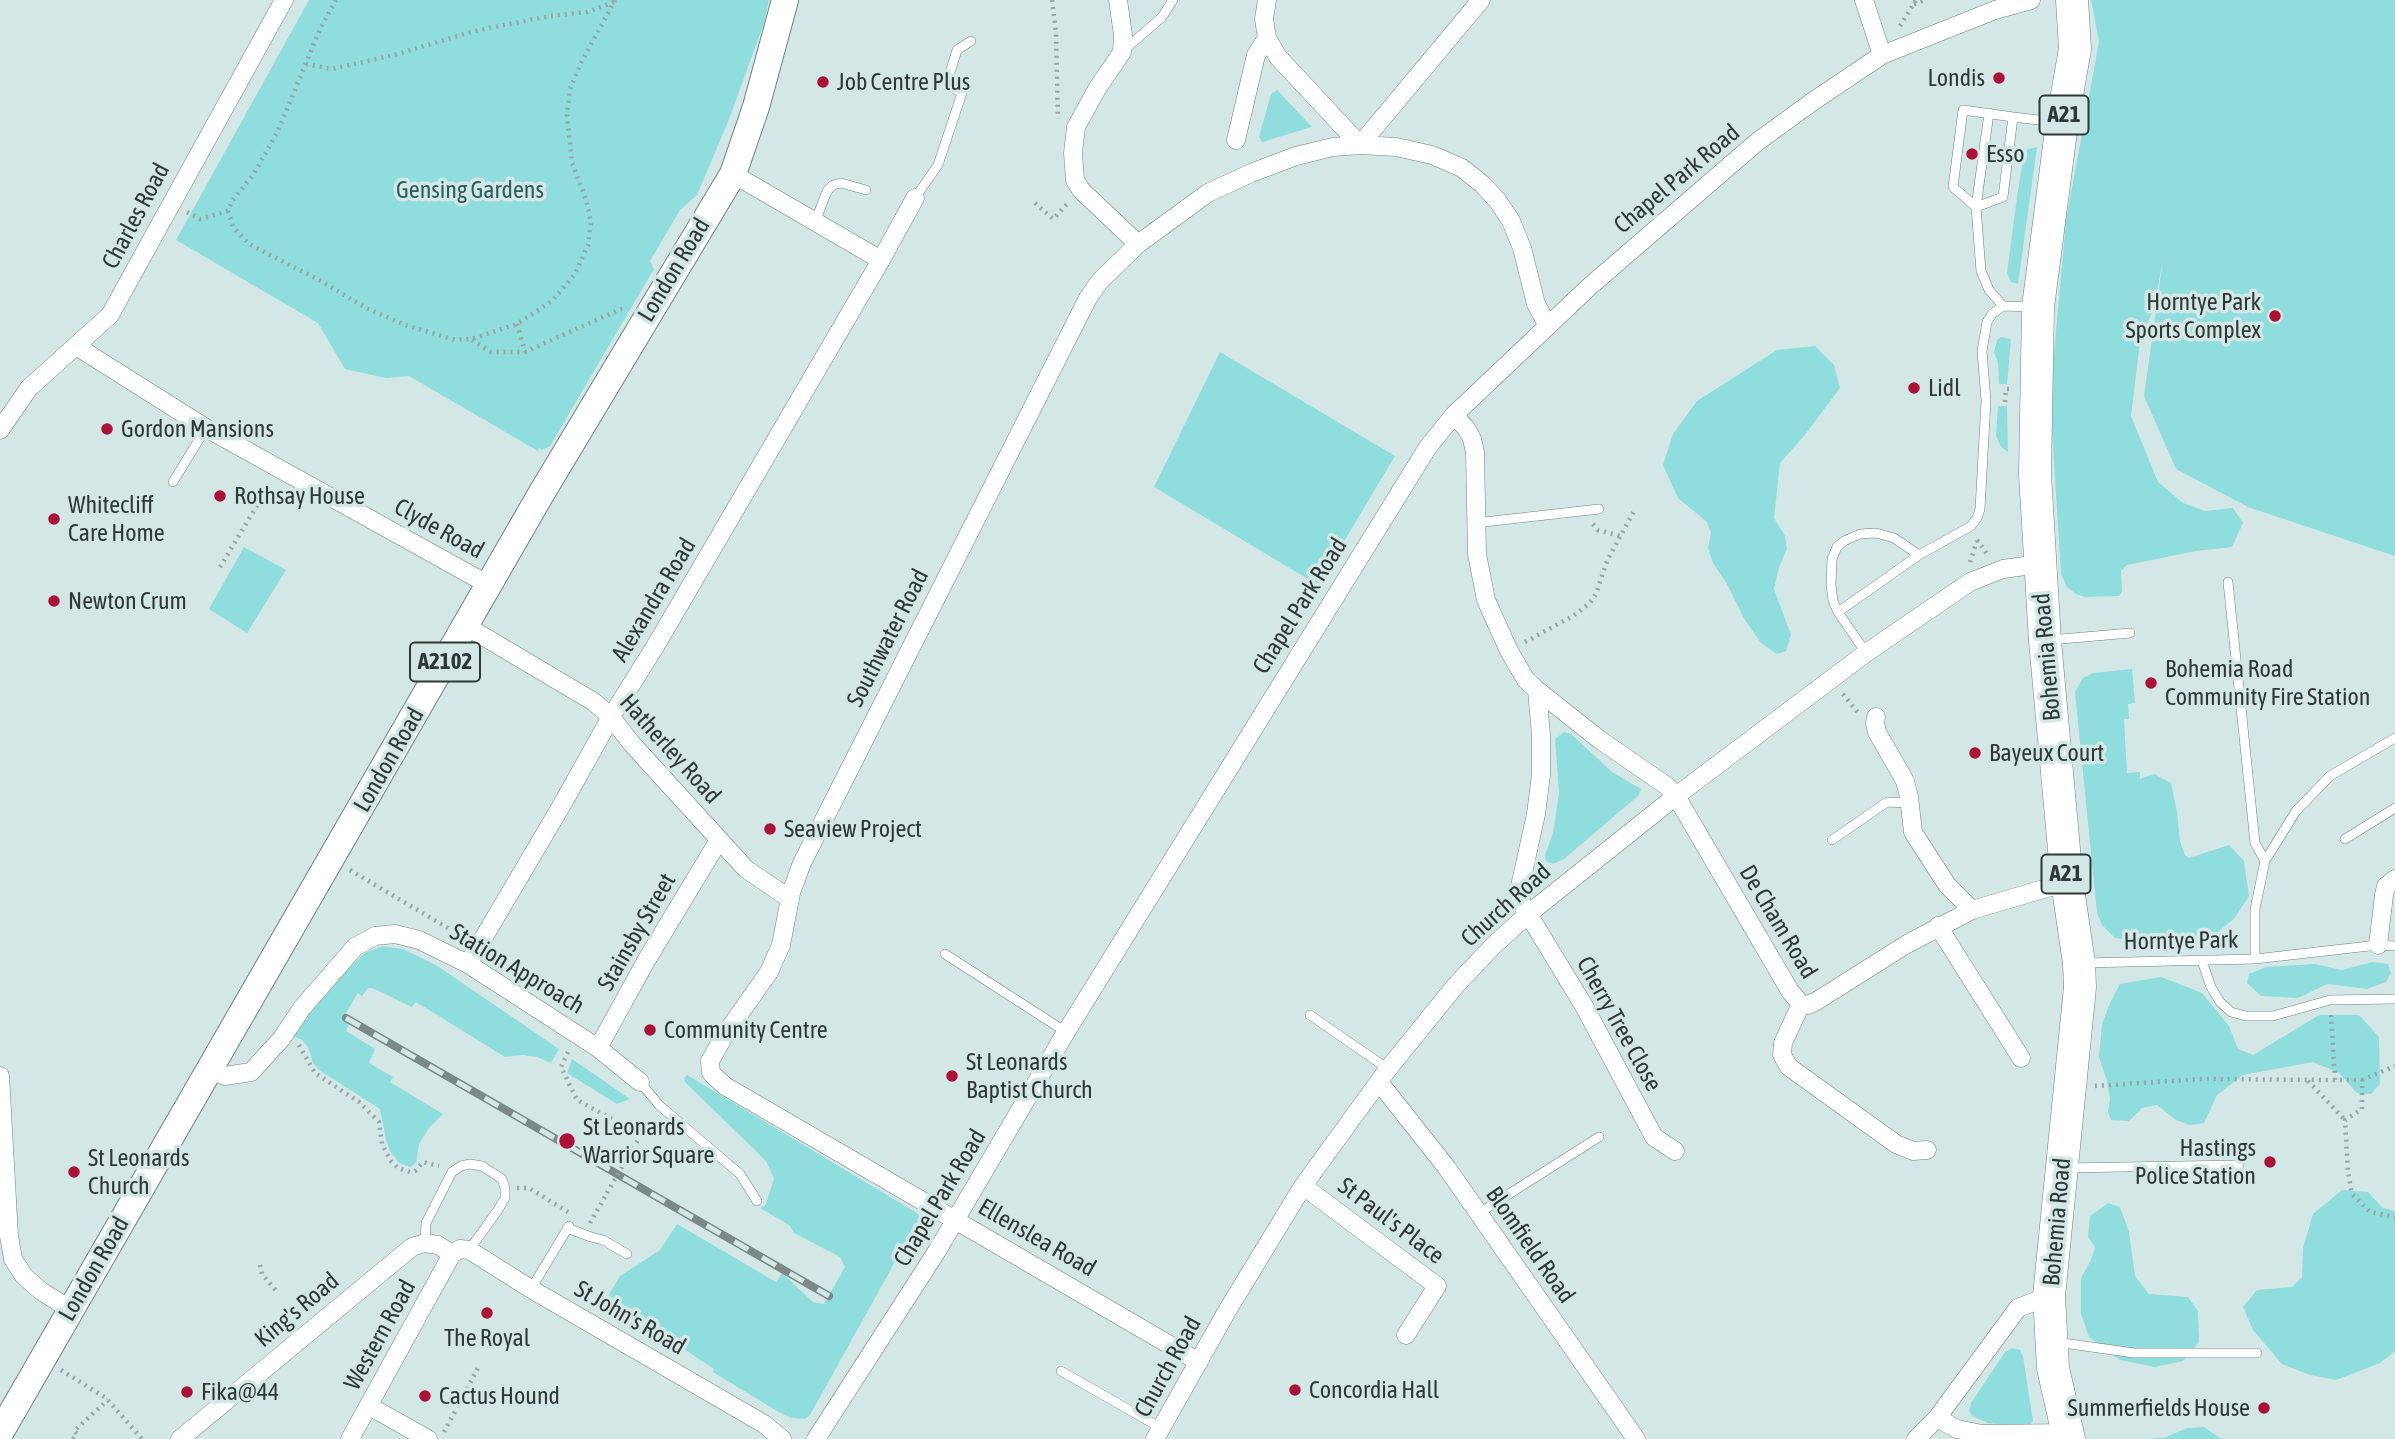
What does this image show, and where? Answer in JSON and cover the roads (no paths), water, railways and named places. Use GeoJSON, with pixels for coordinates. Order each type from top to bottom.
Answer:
{"type":"FeatureCollection","features":[{"type":"Feature","properties":{"kind":"highway","name":"Bohemia Road"},"geometry":{"type":"LineString","coordinates":[[2068,1436],[2053,1368],[2049,1296],[2080,987],[2067,883],[2045,641],[2035,474],[2038,307],[2062,123],[2075,49],[2072,0]]}},
{"type":"Feature","properties":{"kind":"main road","name":"London Road"},"geometry":{"type":"LineString","coordinates":[[0,1433],[489,585],[733,174],[756,107],[785,0]]}},
{"type":"Feature","properties":{"kind":"street","name":"Charles Road"},"geometry":{"type":"LineString","coordinates":[[0,429],[29,388],[110,315],[284,0]]}},
{"type":"Feature","properties":{"kind":"street"},"geometry":{"type":"LineString","coordinates":[[1118,0],[1123,35],[1122,52],[1076,127],[1074,180],[1081,190],[1138,244],[1208,193],[1296,156],[1333,147],[1396,147],[1432,155],[1462,168],[1497,200],[1511,221],[1522,248],[1536,304],[1548,326]]}},
{"type":"Feature","properties":{"kind":"street"},"geometry":{"type":"LineString","coordinates":[[1267,0],[1264,19],[1268,38],[1279,57],[1360,145]]}},
{"type":"Feature","properties":{"kind":"street"},"geometry":{"type":"LineString","coordinates":[[1360,145],[1480,0]]}},
{"type":"Feature","properties":{"kind":"street"},"geometry":{"type":"LineString","coordinates":[[1864,0],[1882,55]]}},
{"type":"Feature","properties":{"kind":"street","name":"Chapel Park Road"},"geometry":{"type":"LineString","coordinates":[[816,1439],[957,1219],[1066,1032],[1428,447],[1454,415],[1589,287],[1758,142],[1882,55],[1986,14],[2031,0]]}},
{"type":"Feature","properties":{"kind":"street"},"geometry":{"type":"LineString","coordinates":[[1236,140],[1256,55],[1268,38]]}},
{"type":"Feature","properties":{"kind":"street"},"geometry":{"type":"LineString","coordinates":[[733,174],[881,260]]}},
{"type":"Feature","properties":{"kind":"street","name":"Alexandra Road"},"geometry":{"type":"LineString","coordinates":[[468,964],[915,198]]}},
{"type":"Feature","properties":{"kind":"street","name":"Southwater Road"},"geometry":{"type":"LineString","coordinates":[[710,1068],[709,1061],[724,1035],[769,972],[781,945],[790,899],[802,863],[1082,309],[1100,281],[1138,244]]}},
{"type":"Feature","properties":{"kind":"street","name":"Clyde Road"},"geometry":{"type":"LineString","coordinates":[[76,346],[206,428],[489,585]]}},
{"type":"Feature","properties":{"kind":"street","name":"De Cham Road"},"geometry":{"type":"LineString","coordinates":[[1454,415],[1466,428],[1475,452],[1477,554],[1486,600],[1508,651],[1526,680],[1537,690],[1600,740],[1667,786],[1676,796],[1790,991],[1801,1003],[1807,1005],[1815,1002],[1938,926],[1972,910],[2067,883]]}},
{"type":"Feature","properties":{"kind":"street","name":"Church Road"},"geometry":{"type":"LineString","coordinates":[[1158,1434],[1303,1186],[1384,1076],[1457,985],[1493,946],[1527,915],[1676,796],[1830,678],[1970,582],[2003,569],[2039,564]]}},
{"type":"Feature","properties":{"kind":"street","name":"Hatherley Road"},"geometry":{"type":"LineString","coordinates":[[466,626],[594,702],[611,717],[632,744],[746,869],[790,899]]}},
{"type":"Feature","properties":{"kind":"street"},"geometry":{"type":"LineString","coordinates":[[1527,915],[1518,891],[1536,814],[1541,775],[1537,690]]}},
{"type":"Feature","properties":{"kind":"street"},"geometry":{"type":"LineString","coordinates":[[1875,720],[1877,732],[1902,775],[1913,832],[1920,846],[1947,885],[1972,910]]}},
{"type":"Feature","properties":{"kind":"street","name":"Stainsby Street"},"geometry":{"type":"LineString","coordinates":[[598,1048],[646,961],[719,840]]}},
{"type":"Feature","properties":{"kind":"street"},"geometry":{"type":"LineString","coordinates":[[2386,946],[2384,895],[2386,886],[2395,879]]}},
{"type":"Feature","properties":{"kind":"street","name":"Cherry Tree Close"},"geometry":{"type":"LineString","coordinates":[[1527,915],[1584,1006],[1654,1137],[1675,1151]]}},
{"type":"Feature","properties":{"kind":"street"},"geometry":{"type":"LineString","coordinates":[[1938,926],[2021,1058]]}},
{"type":"Feature","properties":{"kind":"street","name":"Station Approach"},"geometry":{"type":"LineString","coordinates":[[208,1069],[225,1076],[251,1072],[355,947],[375,936],[395,934],[419,940],[468,964],[598,1048],[640,1082]]}},
{"type":"Feature","properties":{"kind":"street"},"geometry":{"type":"LineString","coordinates":[[1801,1003],[1783,1043],[1782,1055],[1789,1068],[1896,1144],[1913,1150],[1927,1150]]}},
{"type":"Feature","properties":{"kind":"street","name":"Ellenslea Road"},"geometry":{"type":"LineString","coordinates":[[710,1068],[717,1081],[725,1086],[1199,1362]]}},
{"type":"Feature","properties":{"kind":"street"},"geometry":{"type":"LineString","coordinates":[[0,1076],[9,1236],[13,1259],[24,1276],[41,1291],[71,1310]]}},
{"type":"Feature","properties":{"kind":"street","name":"Blomfield Road"},"geometry":{"type":"LineString","coordinates":[[1384,1076],[1636,1439]]}},
{"type":"Feature","properties":{"kind":"street","name":"St Paul's Place"},"geometry":{"type":"LineString","coordinates":[[1303,1186],[1437,1286],[1406,1335]]}},
{"type":"Feature","properties":{"kind":"street"},"geometry":{"type":"LineString","coordinates":[[425,1243],[460,1252]]}},
{"type":"Feature","properties":{"kind":"street","name":"King's Road"},"geometry":{"type":"LineString","coordinates":[[180,1439],[412,1247],[425,1243]]}},
{"type":"Feature","properties":{"kind":"street","name":"St John's Road"},"geometry":{"type":"LineString","coordinates":[[460,1252],[531,1289],[764,1424],[782,1439]]}},
{"type":"Feature","properties":{"kind":"street","name":"Western Road"},"geometry":{"type":"LineString","coordinates":[[350,1439],[460,1252]]}},
{"type":"Feature","properties":{"kind":"street"},"geometry":{"type":"LineString","coordinates":[[1916,1439],[1937,1418],[2018,1308],[2049,1296]]}},
{"type":"Feature","properties":{"kind":"street"},"geometry":{"type":"LineString","coordinates":[[369,1406],[428,1439]]}},
{"type":"Feature","properties":{"kind":"street"},"geometry":{"type":"LineString","coordinates":[[1937,1418],[1957,1429],[1982,1434],[2068,1436]]}},
{"type":"Feature","properties":{"kind":"lane"},"geometry":{"type":"LineString","coordinates":[[1122,52],[1162,17],[1173,0]]}},
{"type":"Feature","properties":{"kind":"lane"},"geometry":{"type":"LineString","coordinates":[[915,198],[937,165],[962,93],[956,90],[949,76],[957,50],[971,41]]}},
{"type":"Feature","properties":{"kind":"lane"},"geometry":{"type":"LineString","coordinates":[[1976,207],[1952,187],[1963,110],[2062,123]]}},
{"type":"Feature","properties":{"kind":"lane"},"geometry":{"type":"LineString","coordinates":[[1989,113],[1976,207],[1981,271],[1989,290],[2003,306]]}},
{"type":"Feature","properties":{"kind":"lane"},"geometry":{"type":"LineString","coordinates":[[1976,207],[2003,197],[2013,117]]}},
{"type":"Feature","properties":{"kind":"lane"},"geometry":{"type":"LineString","coordinates":[[815,222],[827,191],[833,185],[841,183],[866,190]]}},
{"type":"Feature","properties":{"kind":"lane"},"geometry":{"type":"LineString","coordinates":[[1838,612],[1919,555],[1971,526],[1980,509],[1986,401],[1982,351],[1986,322],[2003,306],[2038,307]]}},
{"type":"Feature","properties":{"kind":"lane"},"geometry":{"type":"LineString","coordinates":[[173,482],[206,428]]}},
{"type":"Feature","properties":{"kind":"lane"},"geometry":{"type":"LineString","coordinates":[[1475,523],[1595,509]]}},
{"type":"Feature","properties":{"kind":"lane"},"geometry":{"type":"LineString","coordinates":[[1866,653],[1833,601],[1832,559],[1837,547],[1860,534],[1876,533],[1894,537],[1919,555]]}},
{"type":"Feature","properties":{"kind":"lane"},"geometry":{"type":"LineString","coordinates":[[2228,582],[2255,843],[2265,861]]}},
{"type":"Feature","properties":{"kind":"lane"},"geometry":{"type":"LineString","coordinates":[[2045,641],[2130,633]]}},
{"type":"Feature","properties":{"kind":"lane","name":"Horntye Park"},"geometry":{"type":"LineString","coordinates":[[2079,963],[2255,959],[2255,909],[2265,861],[2296,811],[2330,776],[2395,738]]}},
{"type":"Feature","properties":{"kind":"lane"},"geometry":{"type":"LineString","coordinates":[[1832,840],[1887,802],[1909,803]]}},
{"type":"Feature","properties":{"kind":"lane"},"geometry":{"type":"LineString","coordinates":[[2345,839],[2395,808]]}},
{"type":"Feature","properties":{"kind":"lane"},"geometry":{"type":"LineString","coordinates":[[2255,959],[2386,946]]}},
{"type":"Feature","properties":{"kind":"lane"},"geometry":{"type":"LineString","coordinates":[[945,954],[1066,1032]]}},
{"type":"Feature","properties":{"kind":"lane"},"geometry":{"type":"LineString","coordinates":[[2203,961],[2211,987],[2220,1002],[2231,1012],[2246,1016],[2273,1016],[2330,1000],[2395,999]]}},
{"type":"Feature","properties":{"kind":"lane"},"geometry":{"type":"LineString","coordinates":[[1310,1015],[1384,1076]]}},
{"type":"Feature","properties":{"kind":"lane","name":"Station Approach"},"geometry":{"type":"LineString","coordinates":[[640,1082],[659,1105],[740,1174],[757,1201]]}},
{"type":"Feature","properties":{"kind":"lane"},"geometry":{"type":"LineString","coordinates":[[1479,1213],[1599,1137]]}},
{"type":"Feature","properties":{"kind":"lane"},"geometry":{"type":"LineString","coordinates":[[425,1243],[426,1223],[452,1172],[470,1164],[482,1166],[502,1179],[505,1198],[498,1210],[460,1252]]}},
{"type":"Feature","properties":{"kind":"lane"},"geometry":{"type":"LineString","coordinates":[[2061,1168],[2239,1165]]}},
{"type":"Feature","properties":{"kind":"lane"},"geometry":{"type":"LineString","coordinates":[[531,1289],[568,1227],[603,1240],[627,1254]]}},
{"type":"Feature","properties":{"kind":"lane"},"geometry":{"type":"LineString","coordinates":[[2050,1342],[2134,1353],[2257,1353]]}},
{"type":"Feature","properties":{"kind":"lane"},"geometry":{"type":"LineString","coordinates":[[1061,1371],[1158,1434]]}},
{"type":"Feature","properties":{"kind":"railway"},"geometry":{"type":"LineString","coordinates":[[346,1018],[829,1296]]}},
{"type":"Feature","properties":{"kind":"place","name":"Londis"},"geometry":{"type":"Point","coordinates":[1999,78]}},
{"type":"Feature","properties":{"kind":"place","name":"Job Centre Plus"},"geometry":{"type":"Point","coordinates":[823,82]}},
{"type":"Feature","properties":{"kind":"place","name":"Esso"},"geometry":{"type":"Point","coordinates":[1972,154]}},
{"type":"Feature","properties":{"kind":"place","name":"Horntye Park Sports Complex"},"geometry":{"type":"Point","coordinates":[2275,316]}},
{"type":"Feature","properties":{"kind":"place","name":"Lidl"},"geometry":{"type":"Point","coordinates":[1914,388]}},
{"type":"Feature","properties":{"kind":"place","name":"Gordon Mansions"},"geometry":{"type":"Point","coordinates":[107,429]}},
{"type":"Feature","properties":{"kind":"place","name":"Rothsay House"},"geometry":{"type":"Point","coordinates":[220,496]}},
{"type":"Feature","properties":{"kind":"place","name":"Whitecliff Care Home"},"geometry":{"type":"Point","coordinates":[54,519]}},
{"type":"Feature","properties":{"kind":"place","name":"Newton Crum"},"geometry":{"type":"Point","coordinates":[54,601]}},
{"type":"Feature","properties":{"kind":"place","name":"Bohemia Road Community Fire Station"},"geometry":{"type":"Point","coordinates":[2151,683]}},
{"type":"Feature","properties":{"kind":"place","name":"Bayeux Court"},"geometry":{"type":"Point","coordinates":[1975,753]}},
{"type":"Feature","properties":{"kind":"place","name":"Seaview Project"},"geometry":{"type":"Point","coordinates":[770,829]}},
{"type":"Feature","properties":{"kind":"place","name":"Community Centre"},"geometry":{"type":"Point","coordinates":[650,1030]}},
{"type":"Feature","properties":{"kind":"place","name":"St Leonards Baptist Church"},"geometry":{"type":"Point","coordinates":[952,1076]}},
{"type":"Feature","properties":{"kind":"place","name":"St Leonards Warrior Square"},"geometry":{"type":"Point","coordinates":[567,1141]}},
{"type":"Feature","properties":{"kind":"place","name":"Hastings Police Station"},"geometry":{"type":"Point","coordinates":[2270,1162]}},
{"type":"Feature","properties":{"kind":"place","name":"St Leonards Church"},"geometry":{"type":"Point","coordinates":[74,1172]}},
{"type":"Feature","properties":{"kind":"place","name":"The Royal"},"geometry":{"type":"Point","coordinates":[487,1313]}},
{"type":"Feature","properties":{"kind":"place","name":"Concordia Hall"},"geometry":{"type":"Point","coordinates":[1295,1390]}},
{"type":"Feature","properties":{"kind":"place","name":"Fika@44"},"geometry":{"type":"Point","coordinates":[187,1392]}},
{"type":"Feature","properties":{"kind":"place","name":"Cactus Hound"},"geometry":{"type":"Point","coordinates":[425,1396]}},
{"type":"Feature","properties":{"kind":"place","name":"Summerfields House"},"geometry":{"type":"Point","coordinates":[2264,1408]}},
{"type":"Feature","properties":{"kind":"park label","name":"Gensing Gardens"},"geometry":{"type":"Point","coordinates":[470,190]}}]}
